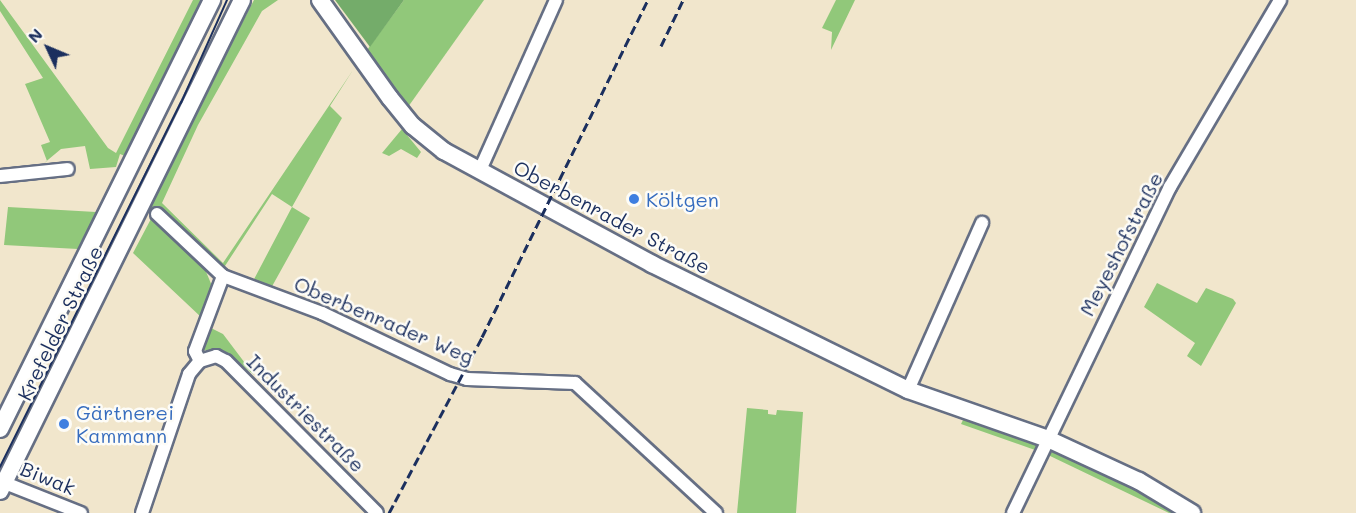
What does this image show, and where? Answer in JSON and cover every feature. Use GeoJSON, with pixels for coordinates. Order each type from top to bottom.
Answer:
{"type":"FeatureCollection","features":[{"type":"Feature","properties":{"kind":"street","name":"Krefelder Straße"},"geometry":{"type":"LineString","coordinates":[[0,429],[212,0]]}},
{"type":"Feature","properties":{"kind":"street","name":"Krefelder Straße"},"geometry":{"type":"LineString","coordinates":[[2,485],[242,0]]}},
{"type":"Feature","properties":{"kind":"street","name":"Oberbenrader Straße"},"geometry":{"type":"LineString","coordinates":[[312,0],[339,27]]}},
{"type":"Feature","properties":{"kind":"street","name":"Oberbenrader Straße"},"geometry":{"type":"LineString","coordinates":[[320,0],[413,126],[444,152],[652,264],[908,390],[1048,439],[1139,481],[1192,513]]}},
{"type":"Feature","properties":{"kind":"street"},"geometry":{"type":"LineString","coordinates":[[480,171],[556,0]]}},
{"type":"Feature","properties":{"kind":"street","name":"Meyeshofstraße"},"geometry":{"type":"LineString","coordinates":[[1013,513],[1170,187],[1280,0]]}},
{"type":"Feature","properties":{"kind":"street"},"geometry":{"type":"LineString","coordinates":[[0,176],[68,169]]}},
{"type":"Feature","properties":{"kind":"street","name":"Oberbenrader Weg"},"geometry":{"type":"LineString","coordinates":[[157,214],[223,276],[322,313],[462,377],[575,383],[716,513]]}},
{"type":"Feature","properties":{"kind":"street"},"geometry":{"type":"LineString","coordinates":[[908,390],[982,223]]}},
{"type":"Feature","properties":{"kind":"street"},"geometry":{"type":"LineString","coordinates":[[142,513],[189,374],[200,361],[195,351],[223,276]]}},
{"type":"Feature","properties":{"kind":"street","name":"Industriestraße"},"geometry":{"type":"LineString","coordinates":[[200,361],[216,357],[226,361],[377,513]]}},
{"type":"Feature","properties":{"kind":"street","name":"Biwak"},"geometry":{"type":"LineString","coordinates":[[2,485],[81,513]]}},
{"type":"Feature","properties":{"kind":"green space"},"geometry":{"type":"Polygon","coordinates":[[[0,0],[108,148],[116,153],[193,0],[207,0],[155,105],[125,156],[120,154],[116,167],[90,169],[85,146],[61,149],[47,161],[41,145],[50,142],[25,84],[43,78],[0,11],[0,0]]]}},
{"type":"Feature","properties":{"kind":"green space"},"geometry":{"type":"Polygon","coordinates":[[[254,0],[278,0],[262,11],[198,125],[162,203],[223,263],[353,70],[330,106],[342,118],[292,207],[272,194],[223,269],[202,262],[212,286],[202,318],[133,253],[153,215],[146,207],[254,0]]]}},
{"type":"Feature","properties":{"kind":"green space"},"geometry":{"type":"Polygon","coordinates":[[[335,0],[404,0],[370,47],[335,0]]]}},
{"type":"Feature","properties":{"kind":"green space"},"geometry":{"type":"Polygon","coordinates":[[[404,0],[484,0],[408,107],[367,50],[404,0]]]}},
{"type":"Feature","properties":{"kind":"green space"},"geometry":{"type":"Polygon","coordinates":[[[836,0],[855,0],[831,50],[832,32],[822,28],[836,0]]]}},
{"type":"Feature","properties":{"kind":"green space"},"geometry":{"type":"Polygon","coordinates":[[[402,129],[421,152],[417,158],[401,149],[389,156],[382,153],[402,129]]]}},
{"type":"Feature","properties":{"kind":"green space"},"geometry":{"type":"Polygon","coordinates":[[[8,207],[97,212],[78,249],[4,245],[8,207]]]}},
{"type":"Feature","properties":{"kind":"green space"},"geometry":{"type":"Polygon","coordinates":[[[292,207],[310,218],[270,290],[252,283],[292,207]]]}},
{"type":"Feature","properties":{"kind":"green space"},"geometry":{"type":"Polygon","coordinates":[[[1157,283],[1197,303],[1206,288],[1233,299],[1236,303],[1201,366],[1187,356],[1195,343],[1144,307],[1157,283]]]}},
{"type":"Feature","properties":{"kind":"green space"},"geometry":{"type":"Polygon","coordinates":[[[211,328],[223,334],[254,375],[227,353],[203,350],[211,328]]]}},
{"type":"Feature","properties":{"kind":"green space"},"geometry":{"type":"Polygon","coordinates":[[[747,408],[768,410],[768,414],[776,415],[777,410],[803,412],[796,513],[737,513],[747,408]]]}},
{"type":"Feature","properties":{"kind":"green space"},"geometry":{"type":"Polygon","coordinates":[[[965,416],[1030,437],[1038,445],[1038,451],[1008,513],[1035,450],[961,424],[965,416]]]}},
{"type":"Feature","properties":{"kind":"green space"},"geometry":{"type":"Polygon","coordinates":[[[1058,449],[1123,479],[1183,513],[1169,513],[1048,455],[1018,513],[1046,455],[1058,449]]]}},
{"type":"Feature","properties":{"kind":"tram line"},"geometry":{"type":"LineString","coordinates":[[0,467],[181,103],[227,0]]}},
{"type":"Feature","properties":{"kind":"railway"},"geometry":{"type":"LineString","coordinates":[[389,513],[482,337],[648,0]]}},
{"type":"Feature","properties":{"kind":"railway"},"geometry":{"type":"LineString","coordinates":[[661,46],[683,0]]}},
{"type":"Feature","properties":{"kind":"place","name":"Költgen"},"geometry":{"type":"Point","coordinates":[634,199]}},
{"type":"Feature","properties":{"kind":"place","name":"Gärtnerei Kammann"},"geometry":{"type":"Point","coordinates":[64,424]}}]}
